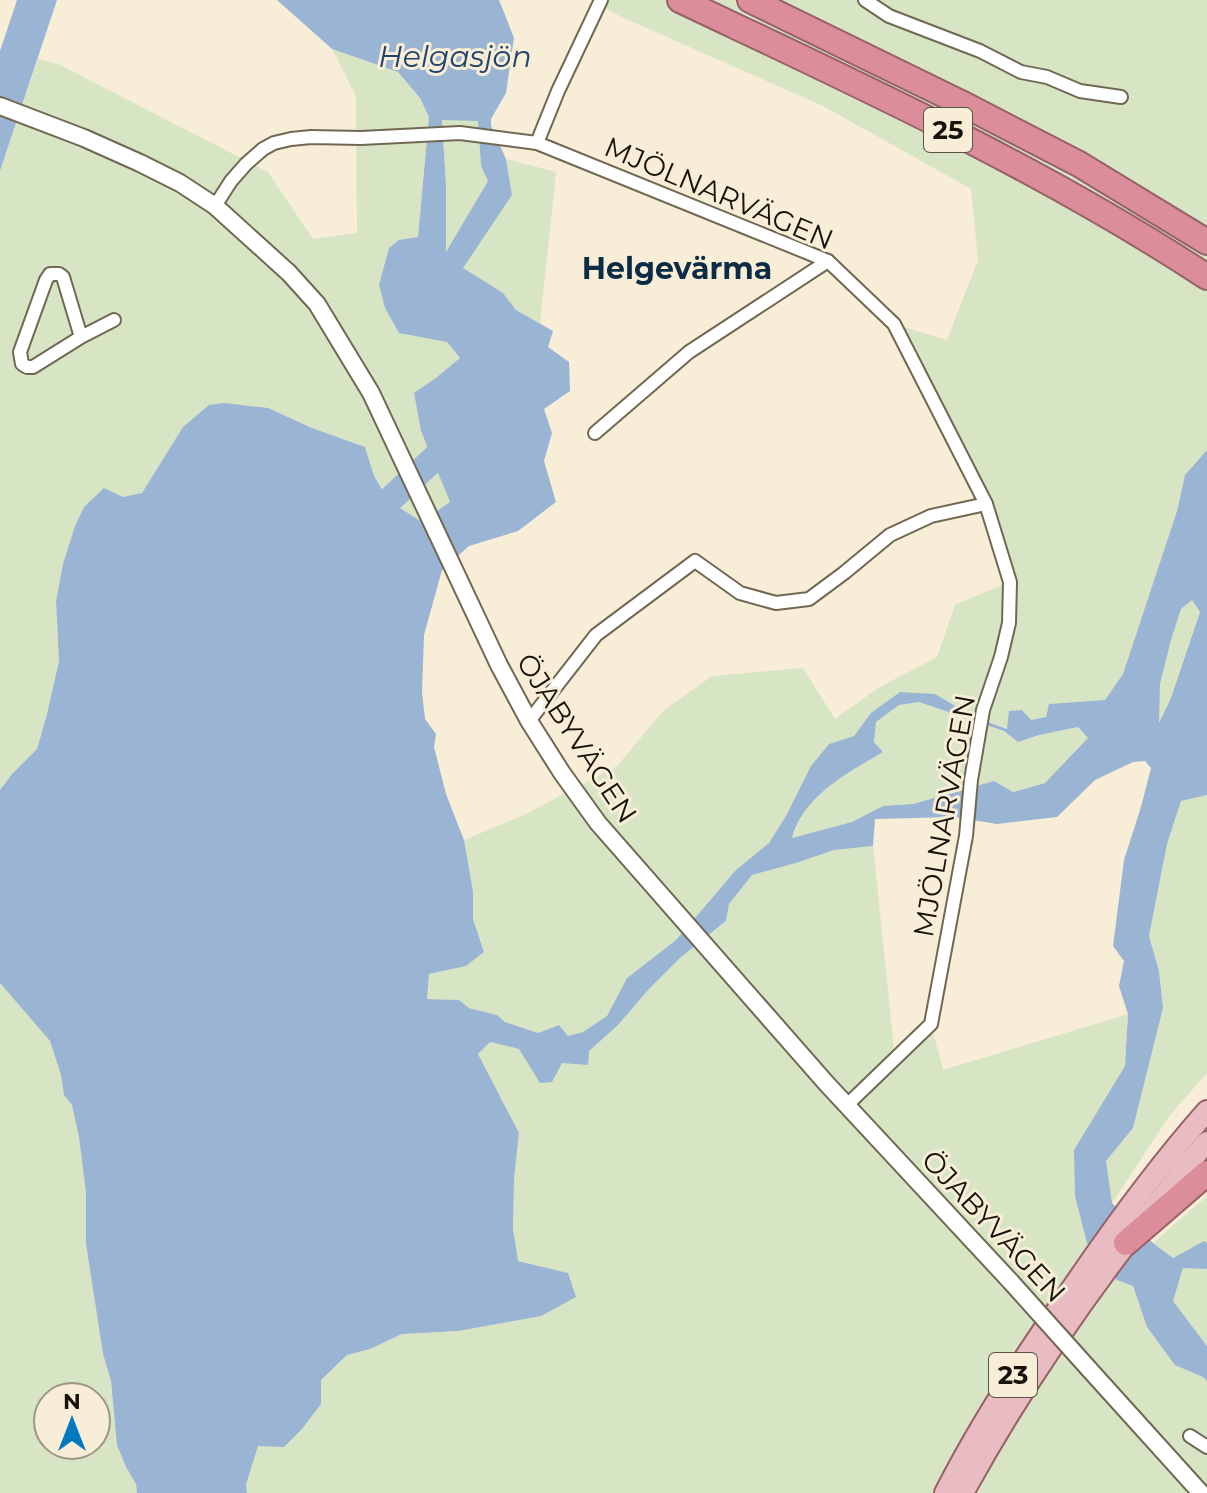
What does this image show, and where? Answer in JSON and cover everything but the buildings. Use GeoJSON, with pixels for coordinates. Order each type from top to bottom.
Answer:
{"type":"FeatureCollection","features":[{"type":"Feature","properties":{"kind":"highway","name":"25"},"geometry":{"type":"LineString","coordinates":[[680,0],[949,130],[1062,189],[1207,277]]}},
{"type":"Feature","properties":{"kind":"highway","name":"25"},"geometry":{"type":"LineString","coordinates":[[750,0],[961,103],[1207,234]]}},
{"type":"Feature","properties":{"kind":"highway"},"geometry":{"type":"LineString","coordinates":[[1156,209],[1207,242]]}},
{"type":"Feature","properties":{"kind":"highway"},"geometry":{"type":"LineString","coordinates":[[1126,1243],[1145,1213],[1207,1173]]}},
{"type":"Feature","properties":{"kind":"main road","name":"23"},"geometry":{"type":"LineString","coordinates":[[1145,1213],[1160,1168],[1207,1111]]}},
{"type":"Feature","properties":{"kind":"main road","name":"23"},"geometry":{"type":"LineString","coordinates":[[945,1493],[1015,1371],[1096,1269],[1207,1142]]}},
{"type":"Feature","properties":{"kind":"main road","name":"23"},"geometry":{"type":"LineString","coordinates":[[963,1493],[1096,1269],[1126,1243]]}},
{"type":"Feature","properties":{"kind":"street"},"geometry":{"type":"LineString","coordinates":[[865,0],[889,16],[980,51],[1021,72],[1047,77],[1080,91],[1121,97]]}},
{"type":"Feature","properties":{"kind":"street"},"geometry":{"type":"LineString","coordinates":[[537,143],[598,5]]}},
{"type":"Feature","properties":{"kind":"street","name":"ÖJABYVÄGEN"},"geometry":{"type":"LineString","coordinates":[[0,106],[140,163],[180,183],[215,206],[289,273],[317,304],[371,393],[499,665],[529,721],[598,823],[846,1106],[1011,1282],[1201,1493]]}},
{"type":"Feature","properties":{"kind":"street","name":"MJÖLNARVÄGEN"},"geometry":{"type":"LineString","coordinates":[[215,206],[231,181],[263,149],[291,139],[449,133],[537,143],[828,261],[894,324],[986,504],[1010,582],[1009,623],[983,710],[971,780],[966,836],[931,1024],[846,1106]]}},
{"type":"Feature","properties":{"kind":"street"},"geometry":{"type":"LineString","coordinates":[[595,433],[689,352],[828,261]]}},
{"type":"Feature","properties":{"kind":"street"},"geometry":{"type":"LineString","coordinates":[[81,337],[63,277],[50,274],[20,352],[22,364],[33,367],[114,320]]}},
{"type":"Feature","properties":{"kind":"street"},"geometry":{"type":"LineString","coordinates":[[529,721],[596,635],[695,561],[740,593],[776,603],[809,599],[890,535],[931,516],[986,504]]}},
{"type":"Feature","properties":{"kind":"street"},"geometry":{"type":"LineString","coordinates":[[1190,1436],[1207,1447]]}},
{"type":"Feature","properties":{"kind":"green space"},"geometry":{"type":"Polygon","coordinates":[[[592,0],[1207,0],[1207,450],[1185,475],[1177,511],[1123,674],[1105,700],[1049,704],[1046,717],[1008,729],[935,694],[871,713],[854,736],[829,744],[769,843],[736,870],[676,940],[627,978],[607,1016],[583,1032],[568,1036],[559,1025],[538,1033],[505,1022],[497,1015],[469,1008],[458,1000],[427,999],[429,974],[466,966],[484,952],[473,919],[473,891],[464,840],[522,816],[617,766],[663,711],[712,676],[803,668],[835,719],[878,688],[937,657],[955,605],[1009,582],[986,504],[894,324],[947,340],[978,260],[971,189],[823,106],[615,14],[592,0]]]}},
{"type":"Feature","properties":{"kind":"green space"},"geometry":{"type":"Polygon","coordinates":[[[332,49],[398,72],[420,98],[429,117],[418,238],[399,240],[430,338],[447,342],[460,358],[414,393],[421,431],[451,502],[422,522],[389,501],[374,476],[365,447],[268,408],[183,427],[142,493],[84,507],[63,564],[56,601],[59,661],[37,750],[0,790],[0,171],[38,59],[58,64],[268,172],[313,239],[357,233],[356,96],[332,49]]]}},
{"type":"Feature","properties":{"kind":"green space"},"geometry":{"type":"Polygon","coordinates":[[[442,120],[478,120],[481,166],[488,181],[445,254],[446,185],[442,120]]]}},
{"type":"Feature","properties":{"kind":"green space"},"geometry":{"type":"Polygon","coordinates":[[[506,159],[556,172],[540,324],[516,310],[503,293],[462,268],[512,195],[506,159]]]}},
{"type":"Feature","properties":{"kind":"green space"},"geometry":{"type":"Polygon","coordinates":[[[1192,599],[1200,611],[1171,698],[1158,725],[1160,684],[1171,640],[1181,609],[1192,599]]]}},
{"type":"Feature","properties":{"kind":"green space"},"geometry":{"type":"Polygon","coordinates":[[[919,702],[1004,731],[1018,742],[1078,727],[1089,738],[1045,783],[1012,792],[994,781],[913,804],[883,806],[852,822],[792,838],[807,809],[817,798],[841,778],[883,752],[874,742],[876,722],[899,705],[919,702]]]}},
{"type":"Feature","properties":{"kind":"green space"},"geometry":{"type":"Polygon","coordinates":[[[1207,795],[1207,1073],[1170,1115],[1112,1203],[1106,1161],[1133,1128],[1163,1008],[1159,971],[1149,936],[1167,844],[1181,801],[1207,795]]]}},
{"type":"Feature","properties":{"kind":"green space"},"geometry":{"type":"Polygon","coordinates":[[[873,846],[895,1058],[931,1024],[943,1070],[1128,1014],[1125,1066],[1075,1150],[1133,1286],[1147,1327],[1207,1381],[1207,1493],[247,1493],[246,1486],[258,1446],[321,1404],[321,1380],[347,1355],[370,1349],[402,1334],[458,1331],[567,1273],[518,1261],[513,1229],[519,1133],[478,1054],[490,1042],[519,1049],[552,1081],[562,1063],[589,1051],[617,1026],[680,958],[726,922],[729,904],[752,875],[834,850],[873,846]]]}},
{"type":"Feature","properties":{"kind":"green space"},"geometry":{"type":"Polygon","coordinates":[[[0,983],[50,1041],[64,1095],[72,1105],[86,1193],[86,1244],[103,1354],[111,1381],[32,1381],[32,1461],[112,1461],[112,1392],[117,1445],[136,1484],[137,1493],[0,1493],[0,983]]]}},
{"type":"Feature","properties":{"kind":"green space"},"geometry":{"type":"Polygon","coordinates":[[[1207,1196],[1207,1243],[1204,1241],[1173,1258],[1153,1243],[1207,1196]]]}},
{"type":"Feature","properties":{"kind":"green space"},"geometry":{"type":"Polygon","coordinates":[[[1183,1268],[1207,1269],[1207,1346],[1173,1301],[1183,1268]]]}},
{"type":"Feature","properties":{"kind":"water"},"geometry":{"type":"Polygon","coordinates":[[[17,0],[57,0],[0,171],[0,51],[17,0]]]}},
{"type":"Feature","properties":{"kind":"water","name":"Helgasjön"},"geometry":{"type":"Polygon","coordinates":[[[277,0],[499,0],[514,38],[506,93],[491,119],[491,126],[506,159],[512,195],[463,268],[503,293],[516,310],[553,331],[548,347],[569,362],[570,391],[544,409],[552,433],[544,461],[556,502],[518,531],[469,546],[442,570],[424,635],[422,692],[425,719],[436,734],[434,747],[446,794],[464,840],[473,891],[473,919],[484,952],[466,966],[429,974],[427,999],[459,1000],[469,1008],[497,1015],[505,1022],[538,1033],[559,1025],[568,1036],[583,1032],[607,1016],[627,978],[676,940],[736,870],[769,843],[811,766],[829,744],[854,736],[871,713],[900,692],[935,694],[1007,729],[1009,711],[1022,710],[1031,720],[1046,717],[1049,704],[1105,700],[1123,674],[1177,511],[1185,475],[1207,450],[1207,795],[1181,801],[1167,844],[1149,936],[1159,971],[1163,1008],[1133,1128],[1106,1161],[1112,1203],[1153,1243],[1173,1258],[1204,1241],[1207,1243],[1207,1269],[1183,1268],[1173,1301],[1207,1346],[1207,1381],[1175,1365],[1147,1327],[1133,1286],[1117,1280],[1087,1243],[1075,1196],[1074,1150],[1125,1066],[1128,1014],[1119,986],[1124,961],[1113,946],[1124,860],[1151,768],[1145,761],[1133,762],[1095,780],[1057,817],[997,824],[954,817],[875,819],[873,846],[834,850],[752,875],[729,904],[726,921],[680,958],[617,1026],[589,1051],[588,1065],[562,1063],[552,1082],[540,1083],[519,1049],[490,1042],[478,1054],[519,1133],[513,1229],[518,1261],[568,1273],[576,1297],[541,1316],[458,1331],[402,1334],[370,1349],[347,1355],[321,1380],[321,1404],[302,1429],[284,1447],[258,1446],[246,1485],[247,1493],[137,1493],[136,1484],[117,1445],[112,1381],[103,1354],[86,1244],[86,1193],[72,1105],[64,1095],[50,1041],[0,983],[0,790],[37,749],[59,661],[56,601],[63,564],[84,507],[104,488],[123,497],[142,493],[183,427],[209,405],[224,403],[268,408],[365,447],[374,476],[389,501],[422,522],[450,502],[421,431],[414,393],[460,358],[447,342],[399,333],[385,308],[379,285],[389,248],[399,240],[418,237],[429,117],[420,98],[398,72],[332,49],[277,0]],[[442,120],[446,252],[488,181],[481,166],[478,121],[442,120]],[[1192,600],[1181,609],[1171,640],[1160,684],[1159,723],[1171,698],[1200,612],[1192,600]],[[919,702],[899,705],[876,722],[874,742],[883,752],[842,777],[817,797],[806,809],[792,838],[852,822],[883,806],[913,804],[994,781],[1013,792],[1045,783],[1088,738],[1078,727],[1018,742],[1004,731],[919,702]]]}},
{"type":"Feature","properties":{"kind":"waterway"},"geometry":{"type":"LineString","coordinates":[[364,524],[458,436]]}},
{"type":"Feature","properties":{"kind":"district","name":"Helgevärma"},"geometry":{"type":"Point","coordinates":[677,268]}}]}
